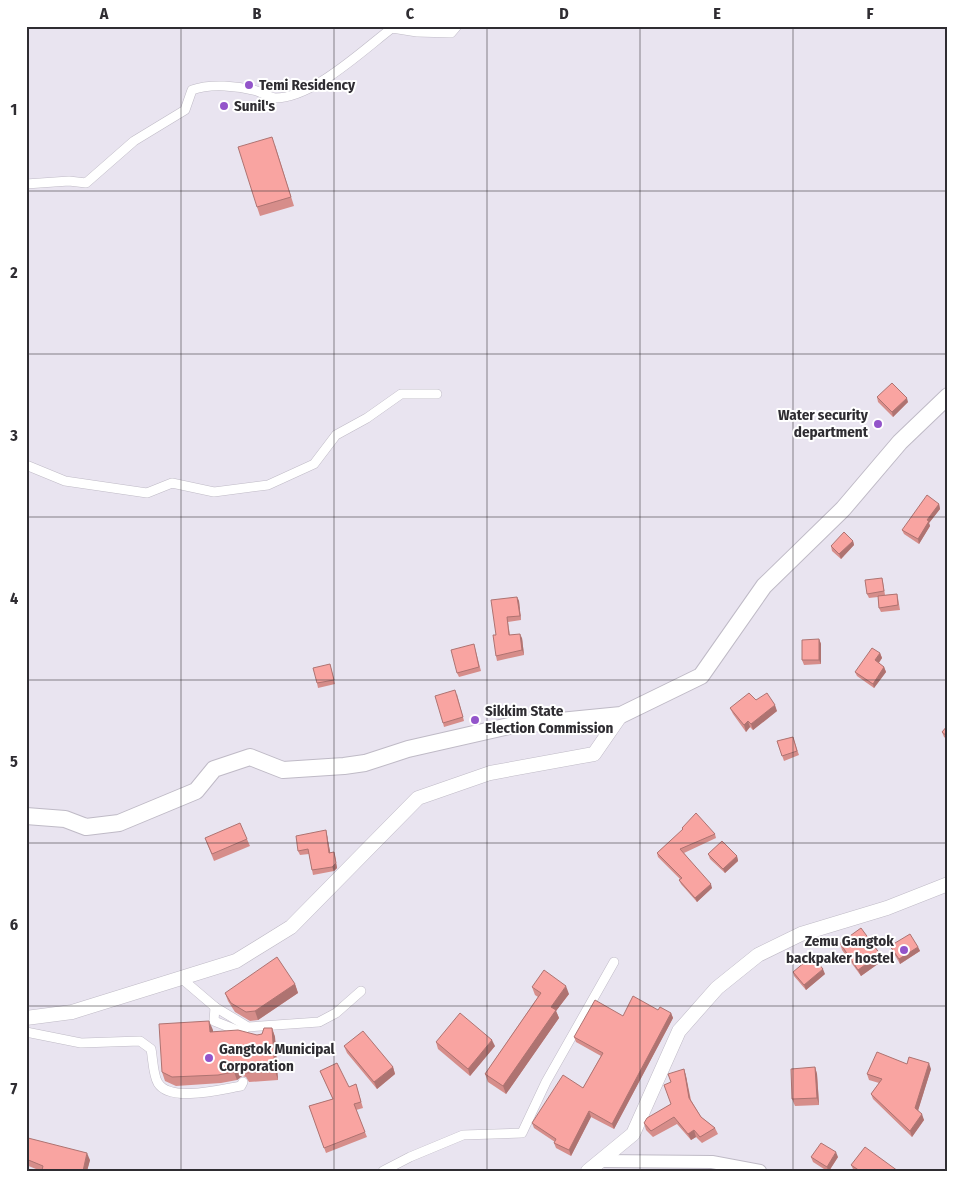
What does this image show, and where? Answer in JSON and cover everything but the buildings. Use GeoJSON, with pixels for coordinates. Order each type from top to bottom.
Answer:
{"type":"FeatureCollection","features":[{"type":"Feature","properties":{"kind":"highway"},"geometry":{"type":"LineString","coordinates":[[26,816],[65,819],[86,827],[119,823],[196,790],[214,769],[250,757],[283,770],[344,766],[365,763],[408,749],[509,726],[621,715],[700,676],[764,586],[843,509],[900,442],[948,396]]}},
{"type":"Feature","properties":{"kind":"main road"},"geometry":{"type":"LineString","coordinates":[[26,1018],[72,1012],[236,961],[291,927],[418,798],[490,773],[594,754],[621,715]]}},
{"type":"Feature","properties":{"kind":"main road"},"geometry":{"type":"LineString","coordinates":[[588,1171],[633,1134],[678,1031],[724,983],[758,955],[801,934],[887,908],[948,884]]}},
{"type":"Feature","properties":{"kind":"street"},"geometry":{"type":"LineString","coordinates":[[26,184],[69,181],[86,183],[134,141],[185,110],[192,90],[203,86],[239,88],[274,98],[297,93],[313,87],[340,69],[392,28],[417,32],[451,33],[457,26]]}},
{"type":"Feature","properties":{"kind":"street"},"geometry":{"type":"LineString","coordinates":[[26,465],[65,481],[147,493],[172,483],[214,492],[268,485],[314,464],[336,435],[367,418],[401,394],[437,394]]}},
{"type":"Feature","properties":{"kind":"street"},"geometry":{"type":"LineString","coordinates":[[383,1171],[463,1135],[522,1132],[546,1082],[614,962]]}},
{"type":"Feature","properties":{"kind":"street"},"geometry":{"type":"LineString","coordinates":[[181,978],[215,1008],[248,1027],[319,1022],[336,1013],[361,991]]}},
{"type":"Feature","properties":{"kind":"street"},"geometry":{"type":"LineString","coordinates":[[215,1008],[214,1021],[226,1028],[254,1036]]}},
{"type":"Feature","properties":{"kind":"street"},"geometry":{"type":"LineString","coordinates":[[26,1032],[81,1044],[140,1041],[151,1049],[158,1084],[166,1090],[184,1095],[241,1086],[243,1082]]}},
{"type":"Feature","properties":{"kind":"street"},"geometry":{"type":"LineString","coordinates":[[601,1161],[712,1162],[760,1171]]}},
{"type":"Feature","properties":{"kind":"place","name":"Temi Residency"},"geometry":{"type":"Point","coordinates":[249,85]}},
{"type":"Feature","properties":{"kind":"place","name":"Sunil's"},"geometry":{"type":"Point","coordinates":[224,106]}},
{"type":"Feature","properties":{"kind":"place","name":"Water security department"},"geometry":{"type":"Point","coordinates":[878,424]}},
{"type":"Feature","properties":{"kind":"place","name":"Sikkim State Election Commission"},"geometry":{"type":"Point","coordinates":[475,720]}},
{"type":"Feature","properties":{"kind":"place","name":"Zemu Gangtok backpaker hostel"},"geometry":{"type":"Point","coordinates":[904,950]}},
{"type":"Feature","properties":{"kind":"place","name":"Gangtok Municipal Corporation"},"geometry":{"type":"Point","coordinates":[209,1058]}}]}
